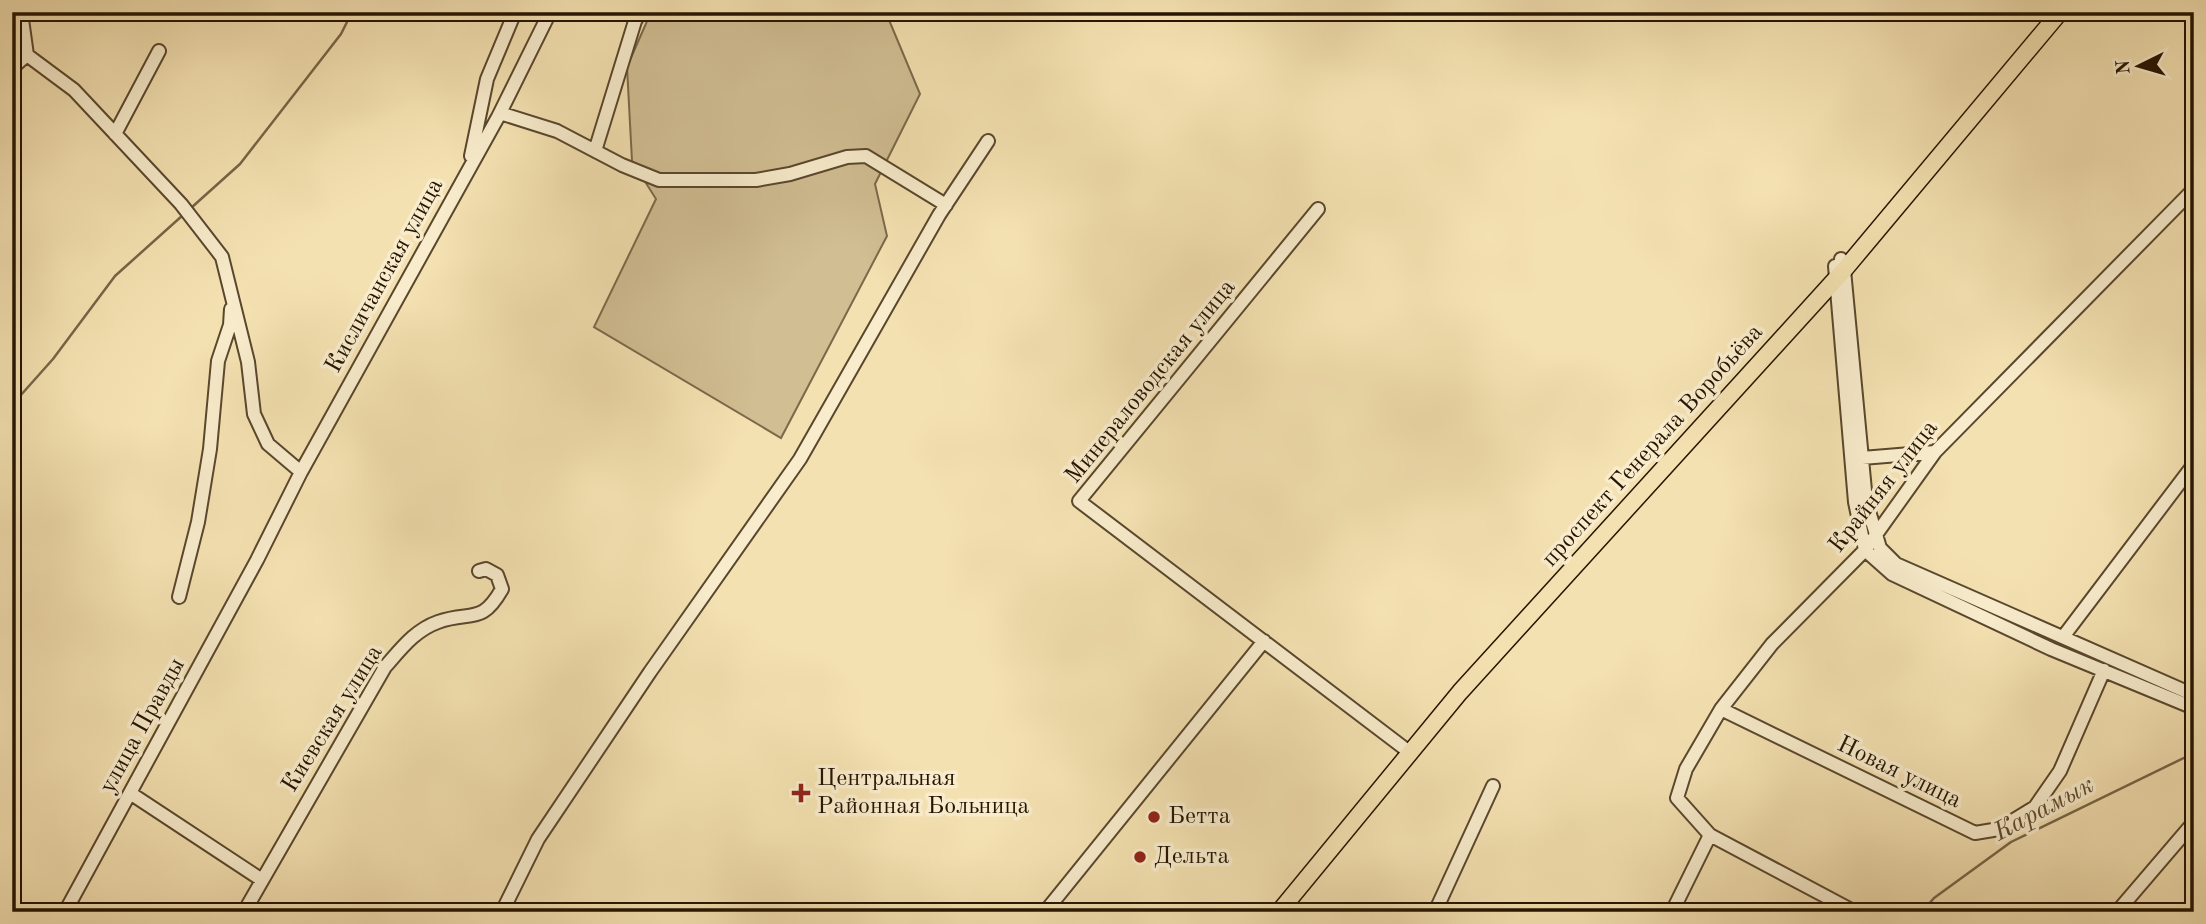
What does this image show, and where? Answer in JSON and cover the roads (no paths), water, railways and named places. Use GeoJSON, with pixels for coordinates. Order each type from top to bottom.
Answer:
{"type":"FeatureCollection","features":[{"type":"Feature","properties":{"kind":"main road","name":"проспект Генерала Воробьёва"},"geometry":{"type":"LineString","coordinates":[[1272,912],[1457,683],[1590,542],[1839,269],[2048,12]]}},
{"type":"Feature","properties":{"kind":"main road","name":"проспект Генерала Воробьёва"},"geometry":{"type":"LineString","coordinates":[[1279,912],[1460,692],[1839,269],[2060,12]]}},
{"type":"Feature","properties":{"kind":"street"},"geometry":{"type":"LineString","coordinates":[[21,12],[27,55],[74,90],[181,204],[222,257],[248,362],[254,414],[268,444],[301,472]]}},
{"type":"Feature","properties":{"kind":"street"},"geometry":{"type":"LineString","coordinates":[[468,170],[486,79],[515,12]]}},
{"type":"Feature","properties":{"kind":"street","name":"Кисличанская улица"},"geometry":{"type":"LineString","coordinates":[[257,560],[301,472],[500,113],[550,12]]}},
{"type":"Feature","properties":{"kind":"street"},"geometry":{"type":"LineString","coordinates":[[595,151],[640,12]]}},
{"type":"Feature","properties":{"kind":"street"},"geometry":{"type":"LineString","coordinates":[[115,134],[159,51]]}},
{"type":"Feature","properties":{"kind":"street"},"geometry":{"type":"LineString","coordinates":[[12,68],[27,55]]}},
{"type":"Feature","properties":{"kind":"street"},"geometry":{"type":"LineString","coordinates":[[500,113],[557,131],[659,180],[755,180],[790,174],[848,157],[866,156],[946,205]]}},
{"type":"Feature","properties":{"kind":"street"},"geometry":{"type":"LineString","coordinates":[[502,912],[538,839],[650,672],[800,459],[946,205],[989,141]]}},
{"type":"Feature","properties":{"kind":"street","name":"Крайняя улица"},"geometry":{"type":"LineString","coordinates":[[1710,835],[1677,798],[1686,769],[1721,709],[1772,644],[1865,550],[1935,452],[2194,188]]}},
{"type":"Feature","properties":{"kind":"street","name":"Минераловодская улица"},"geometry":{"type":"LineString","coordinates":[[1318,209],[1079,501],[1404,748]]}},
{"type":"Feature","properties":{"kind":"street"},"geometry":{"type":"LineString","coordinates":[[1839,269],[1866,501],[1880,548],[1896,564],[2194,695]]}},
{"type":"Feature","properties":{"kind":"street"},"geometry":{"type":"LineString","coordinates":[[1839,269],[1855,502],[1865,550],[1892,574],[2051,649],[2194,708]]}},
{"type":"Feature","properties":{"kind":"street"},"geometry":{"type":"LineString","coordinates":[[179,597],[198,522],[210,449],[218,361],[230,325],[232,293]]}},
{"type":"Feature","properties":{"kind":"street"},"geometry":{"type":"LineString","coordinates":[[1861,458],[1935,452]]}},
{"type":"Feature","properties":{"kind":"street"},"geometry":{"type":"LineString","coordinates":[[2063,637],[2194,464]]}},
{"type":"Feature","properties":{"kind":"street","name":"улица Правды"},"geometry":{"type":"LineString","coordinates":[[65,912],[257,560]]}},
{"type":"Feature","properties":{"kind":"street","name":"Киевская улица"},"geometry":{"type":"LineString","coordinates":[[244,912],[385,667],[412,636],[438,622],[482,614],[494,604],[502,589],[497,575],[486,569],[479,570]]}},
{"type":"Feature","properties":{"kind":"street"},"geometry":{"type":"LineString","coordinates":[[1045,912],[1264,640]]}},
{"type":"Feature","properties":{"kind":"street","name":"Новая улица"},"geometry":{"type":"LineString","coordinates":[[1721,709],[1975,833],[1999,829],[2035,807],[2060,771],[2104,670]]}},
{"type":"Feature","properties":{"kind":"street"},"geometry":{"type":"LineString","coordinates":[[1435,912],[1493,786]]}},
{"type":"Feature","properties":{"kind":"street"},"geometry":{"type":"LineString","coordinates":[[130,793],[262,880]]}},
{"type":"Feature","properties":{"kind":"street"},"geometry":{"type":"LineString","coordinates":[[2117,912],[2194,822]]}},
{"type":"Feature","properties":{"kind":"street"},"geometry":{"type":"LineString","coordinates":[[1672,912],[1710,835],[1855,912]]}},
{"type":"Feature","properties":{"kind":"waterway"},"geometry":{"type":"LineString","coordinates":[[191,208],[240,164],[341,34],[352,12]]}},
{"type":"Feature","properties":{"kind":"waterway"},"geometry":{"type":"LineString","coordinates":[[12,405],[53,359],[115,276],[183,215]]}},
{"type":"Feature","properties":{"kind":"waterway","name":"Карамык"},"geometry":{"type":"LineString","coordinates":[[1922,912],[1934,898],[2011,842],[2194,753]]}},
{"type":"Feature","properties":{"kind":"place","name":"Центральная Районная Больница"},"geometry":{"type":"Point","coordinates":[801,793]}},
{"type":"Feature","properties":{"kind":"place","name":"Бетта"},"geometry":{"type":"Point","coordinates":[1154,817]}},
{"type":"Feature","properties":{"kind":"place","name":"Дельта"},"geometry":{"type":"Point","coordinates":[1140,857]}}]}
